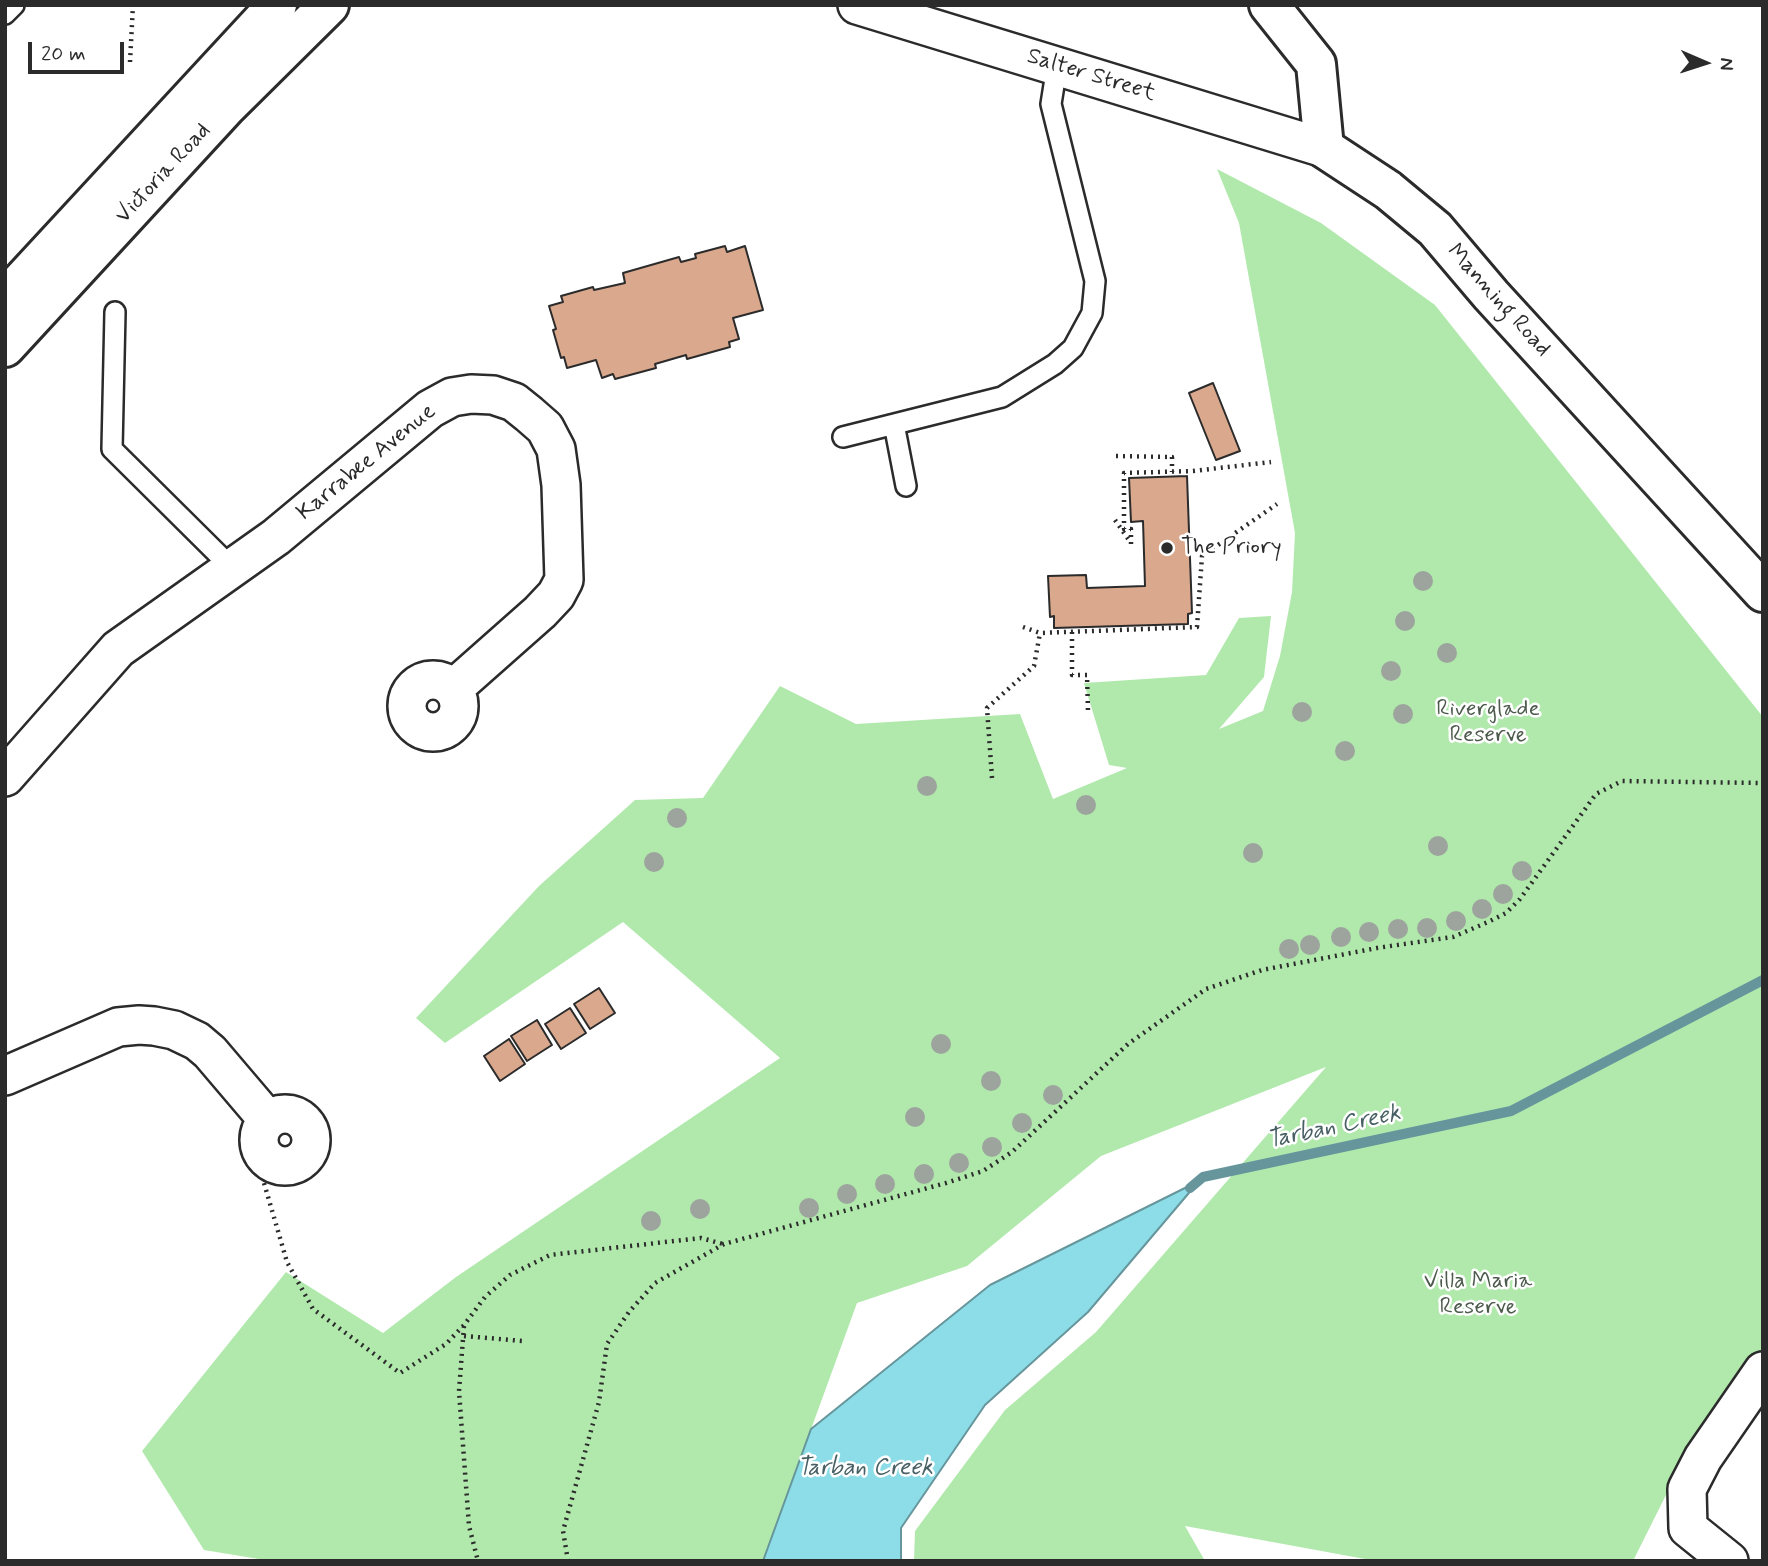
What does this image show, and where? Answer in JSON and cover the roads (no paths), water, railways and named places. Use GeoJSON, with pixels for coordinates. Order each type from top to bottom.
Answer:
{"type":"FeatureCollection","features":[{"type":"Feature","properties":{"kind":"main road","name":"Victoria Road"},"geometry":{"type":"LineString","coordinates":[[5,299],[277,5]]}},
{"type":"Feature","properties":{"kind":"main road","name":"Victoria Road"},"geometry":{"type":"LineString","coordinates":[[5,347],[227,106],[329,5]]}},
{"type":"Feature","properties":{"kind":"main road"},"geometry":{"type":"LineString","coordinates":[[1269,5],[1316,65],[1324,148]]}},
{"type":"Feature","properties":{"kind":"main road","name":"Manning Road"},"geometry":{"type":"LineString","coordinates":[[1324,148],[1388,190],[1435,229],[1491,295],[1763,592]]}},
{"type":"Feature","properties":{"kind":"street","name":"Salter Street"},"geometry":{"type":"LineString","coordinates":[[857,5],[1324,148]]}},
{"type":"Feature","properties":{"kind":"street","name":"Karrabee Avenue"},"geometry":{"type":"LineString","coordinates":[[5,777],[118,649],[276,537],[430,408],[453,397],[493,395],[514,402],[545,428],[556,449],[561,485],[564,580],[556,595],[540,612],[453,688]]}},
{"type":"Feature","properties":{"kind":"street"},"geometry":{"type":"LineString","coordinates":[[5,1076],[118,1027],[139,1024],[174,1030],[203,1047],[267,1119],[258,1136],[262,1154],[277,1165],[286,1166]]}},
{"type":"Feature","properties":{"kind":"street"},"geometry":{"type":"LineString","coordinates":[[1729,1561],[1688,1528],[1687,1489],[1703,1458],[1763,1371]]}},
{"type":"Feature","properties":{"kind":"lane"},"geometry":{"type":"LineString","coordinates":[[5,14],[14,5]]}},
{"type":"Feature","properties":{"kind":"lane"},"geometry":{"type":"LineString","coordinates":[[843,437],[1002,397],[1055,364],[1073,348],[1092,313],[1095,281],[1051,104],[1057,66]]}},
{"type":"Feature","properties":{"kind":"lane"},"geometry":{"type":"LineString","coordinates":[[115,312],[112,449],[232,568]]}},
{"type":"Feature","properties":{"kind":"lane"},"geometry":{"type":"LineString","coordinates":[[894,424],[906,486]]}},
{"type":"Feature","properties":{"kind":"water","name":"Tarban Creek"},"geometry":{"type":"Polygon","coordinates":[[[1199,1181],[1088,1312],[985,1405],[901,1528],[901,1561],[763,1561],[811,1429],[990,1285],[1199,1181]]]}},
{"type":"Feature","properties":{"kind":"waterway","name":"Tarban Creek"},"geometry":{"type":"LineString","coordinates":[[1190,1188],[1203,1177],[1511,1111],[1763,980]]}},
{"type":"Feature","properties":{"kind":"place","name":"The Priory"},"geometry":{"type":"Point","coordinates":[1167,548]}},
{"type":"Feature","properties":{"kind":"park label","name":"Riverglade Reserve"},"geometry":{"type":"Point","coordinates":[1488,723]}},
{"type":"Feature","properties":{"kind":"park label","name":"Villa Maria Reserve"},"geometry":{"type":"Point","coordinates":[1478,1295]}}]}
